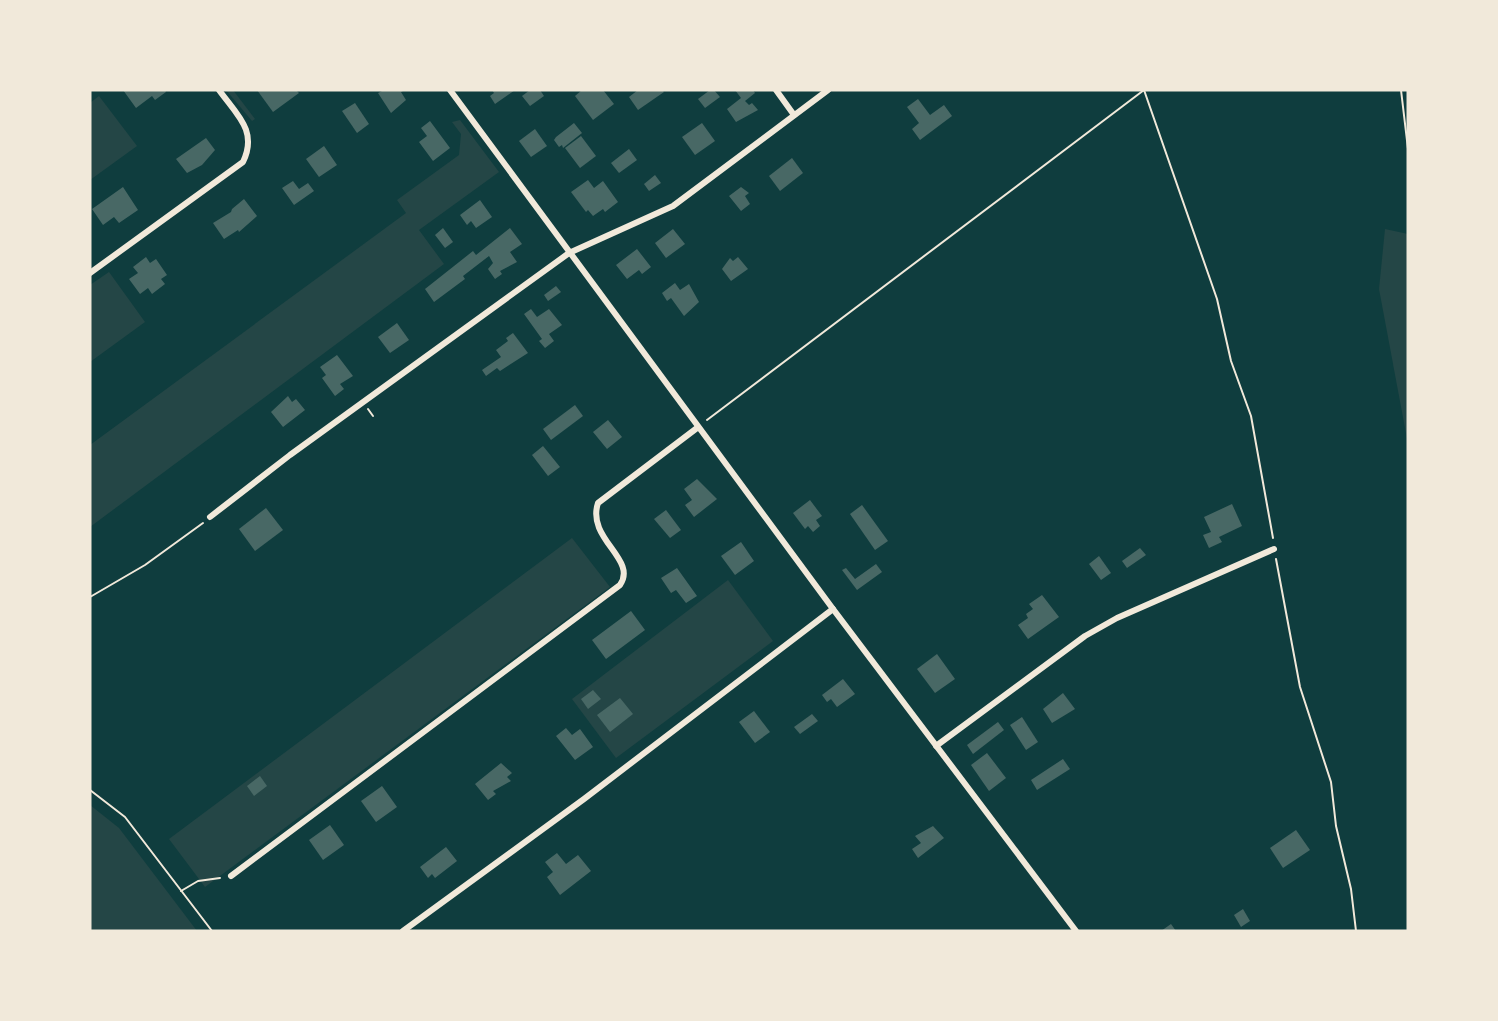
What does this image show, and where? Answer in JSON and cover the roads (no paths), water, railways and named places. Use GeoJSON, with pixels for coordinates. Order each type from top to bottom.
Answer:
{"type":"FeatureCollection","features":[{"type":"Feature","properties":{"kind":"street"},"geometry":{"type":"LineString","coordinates":[[90,273],[243,162],[249,148],[247,129],[219,90]]}},
{"type":"Feature","properties":{"kind":"street"},"geometry":{"type":"LineString","coordinates":[[450,90],[698,428],[1076,931]]}},
{"type":"Feature","properties":{"kind":"street"},"geometry":{"type":"LineString","coordinates":[[776,90],[794,115]]}},
{"type":"Feature","properties":{"kind":"street"},"geometry":{"type":"LineString","coordinates":[[210,517],[290,455],[569,252],[673,206],[828,90]]}},
{"type":"Feature","properties":{"kind":"street"},"geometry":{"type":"LineString","coordinates":[[231,876],[620,585],[625,577],[624,568],[600,534],[595,512],[603,496],[698,428]]}},
{"type":"Feature","properties":{"kind":"street"},"geometry":{"type":"LineString","coordinates":[[936,746],[1085,636],[1117,618],[1275,549]]}},
{"type":"Feature","properties":{"kind":"street"},"geometry":{"type":"LineString","coordinates":[[403,931],[584,799],[833,609]]}}]}
